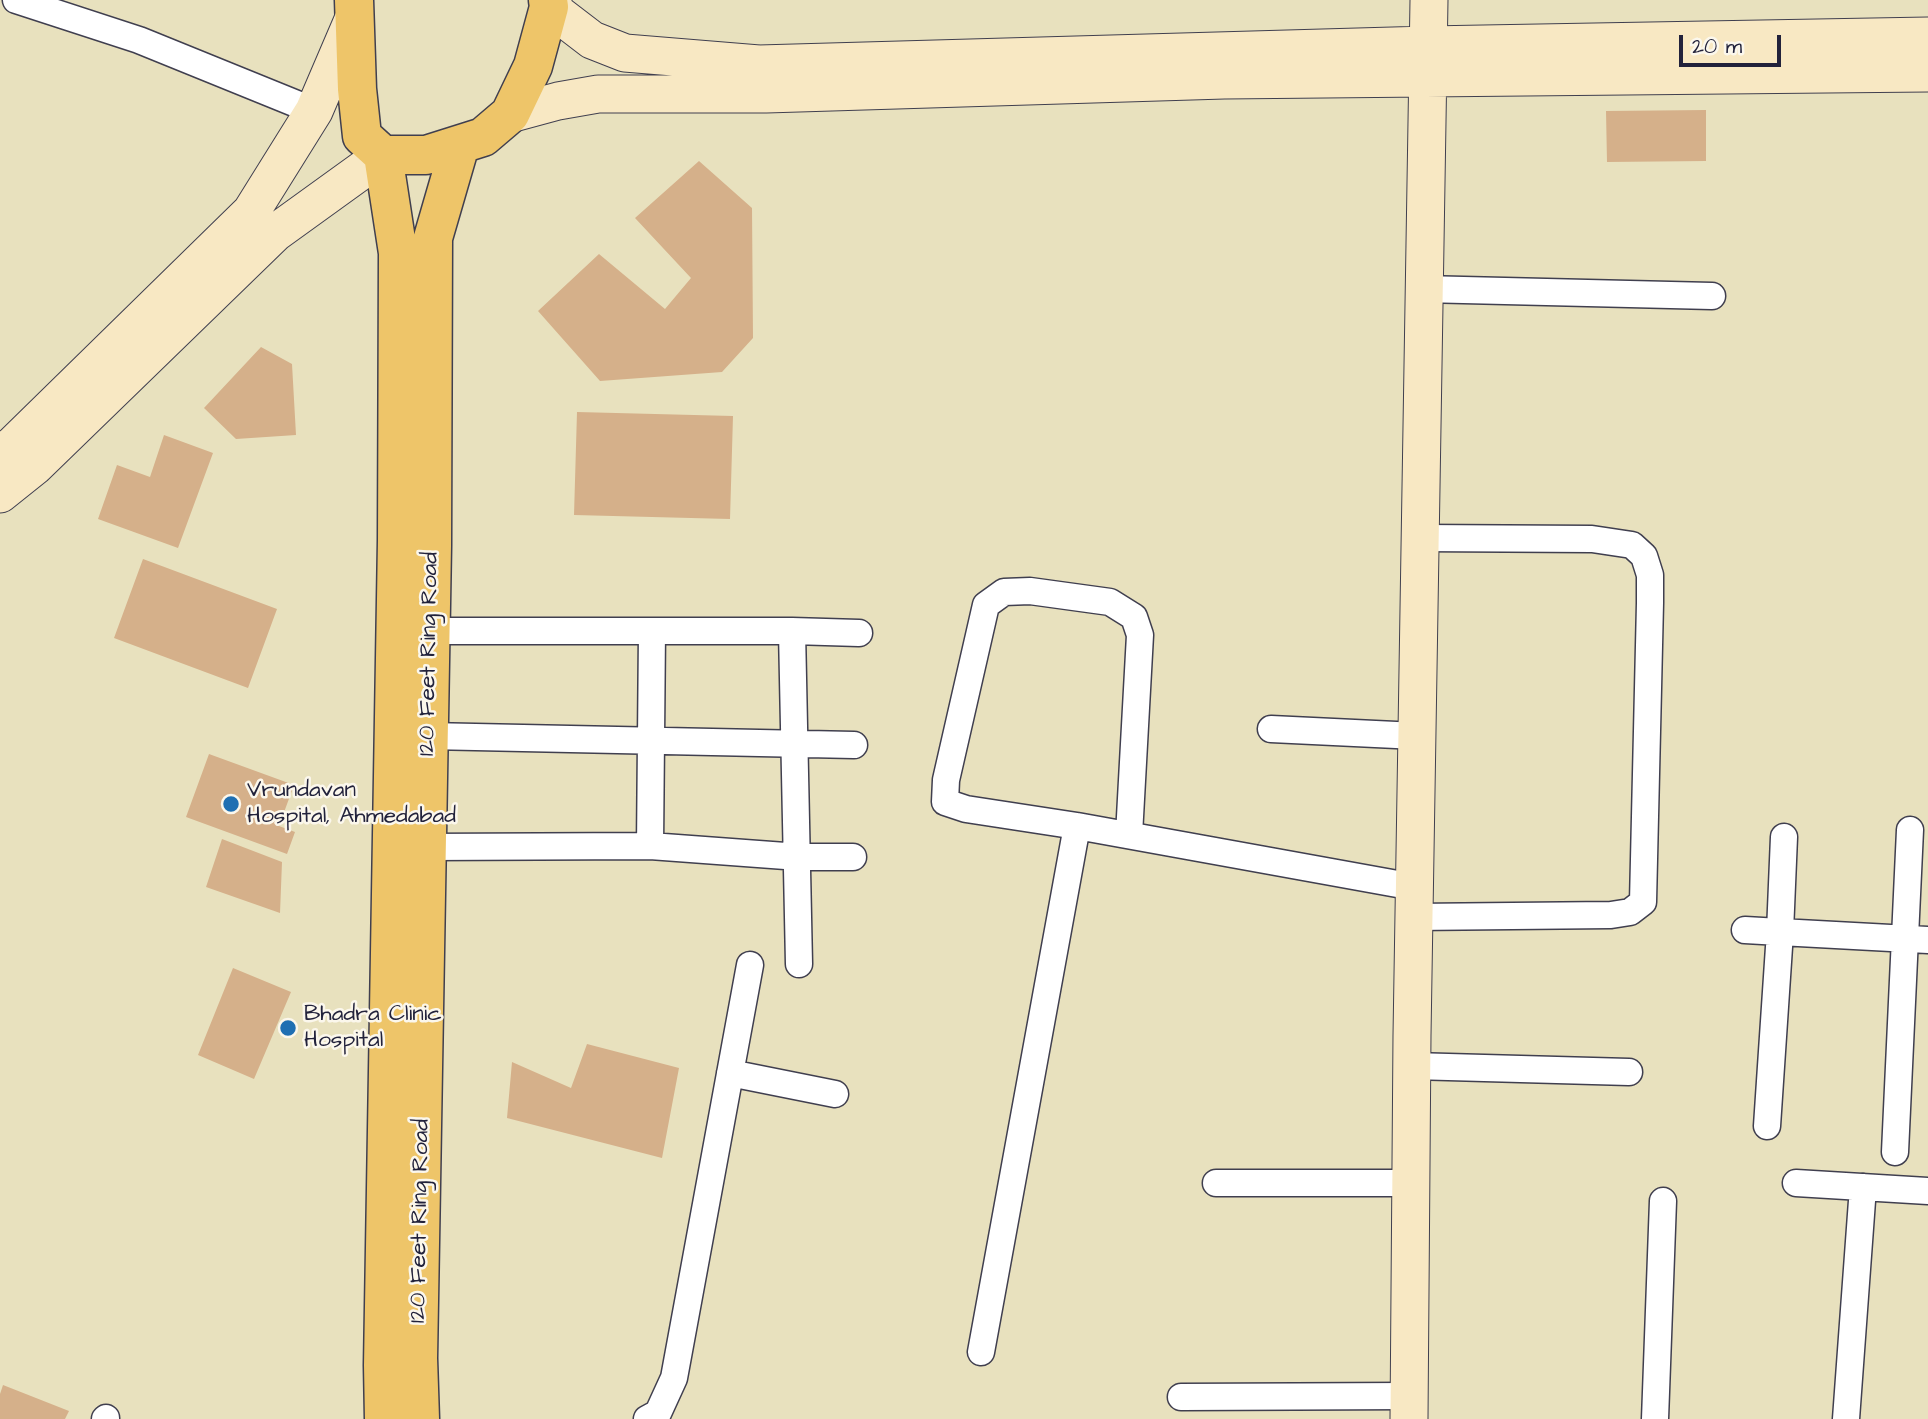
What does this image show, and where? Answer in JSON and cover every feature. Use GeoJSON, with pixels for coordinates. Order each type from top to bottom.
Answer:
{"type":"FeatureCollection","features":[{"type":"Feature","properties":{"kind":"main road"},"geometry":{"type":"LineString","coordinates":[[354,10],[362,136],[383,155],[426,155],[482,137],[510,114],[533,66],[550,3]]}},
{"type":"Feature","properties":{"kind":"main road","name":"120 Feet Ring Road"},"geometry":{"type":"LineString","coordinates":[[419,1419],[433,238],[460,145]]}},
{"type":"Feature","properties":{"kind":"main road","name":"120 Feet Ring Road"},"geometry":{"type":"LineString","coordinates":[[383,155],[398,253],[397,540],[384,1419]]}},
{"type":"Feature","properties":{"kind":"street"},"geometry":{"type":"LineString","coordinates":[[16,0],[139,40],[314,111]]}},
{"type":"Feature","properties":{"kind":"street"},"geometry":{"type":"LineString","coordinates":[[1181,1397],[1409,1407],[1422,289],[1429,0]]}},
{"type":"Feature","properties":{"kind":"street"},"geometry":{"type":"LineString","coordinates":[[550,3],[592,40],[625,53],[759,64],[1035,71],[1224,80],[1428,61],[1928,36]]}},
{"type":"Feature","properties":{"kind":"street"},"geometry":{"type":"LineString","coordinates":[[0,455],[251,212],[314,111],[354,10]]}},
{"type":"Feature","properties":{"kind":"street"},"geometry":{"type":"LineString","coordinates":[[1428,61],[1928,73]]}},
{"type":"Feature","properties":{"kind":"street"},"geometry":{"type":"LineString","coordinates":[[510,114],[598,94],[766,94],[1035,71]]}},
{"type":"Feature","properties":{"kind":"street"},"geometry":{"type":"LineString","coordinates":[[0,494],[46,457],[275,233],[383,155]]}},
{"type":"Feature","properties":{"kind":"street"},"geometry":{"type":"LineString","coordinates":[[1422,289],[1713,296]]}},
{"type":"Feature","properties":{"kind":"street"},"geometry":{"type":"LineString","coordinates":[[1129,835],[1140,635],[1134,617],[1110,603],[1030,591],[1004,592],[986,605],[946,780],[945,802],[966,809],[1129,835],[1414,902],[1611,915],[1630,912],[1643,902],[1650,603],[1650,575],[1644,556],[1632,545],[1592,539],[1419,538]]}},
{"type":"Feature","properties":{"kind":"street"},"geometry":{"type":"LineString","coordinates":[[430,631],[859,633]]}},
{"type":"Feature","properties":{"kind":"street"},"geometry":{"type":"LineString","coordinates":[[650,846],[652,631]]}},
{"type":"Feature","properties":{"kind":"street"},"geometry":{"type":"LineString","coordinates":[[792,631],[799,857],[799,964]]}},
{"type":"Feature","properties":{"kind":"street"},"geometry":{"type":"LineString","coordinates":[[1271,729],[1417,737]]}},
{"type":"Feature","properties":{"kind":"street"},"geometry":{"type":"LineString","coordinates":[[428,736],[854,745]]}},
{"type":"Feature","properties":{"kind":"street"},"geometry":{"type":"LineString","coordinates":[[981,1353],[1077,826]]}},
{"type":"Feature","properties":{"kind":"street"},"geometry":{"type":"LineString","coordinates":[[1895,1152],[1917,939],[1910,830]]}},
{"type":"Feature","properties":{"kind":"street"},"geometry":{"type":"LineString","coordinates":[[1767,1126],[1784,837]]}},
{"type":"Feature","properties":{"kind":"street"},"geometry":{"type":"LineString","coordinates":[[427,847],[650,846],[799,857],[853,857]]}},
{"type":"Feature","properties":{"kind":"street"},"geometry":{"type":"LineString","coordinates":[[1745,930],[1917,939]]}},
{"type":"Feature","properties":{"kind":"street"},"geometry":{"type":"LineString","coordinates":[[647,1419],[658,1413],[674,1378],[750,965]]}},
{"type":"Feature","properties":{"kind":"street"},"geometry":{"type":"LineString","coordinates":[[1412,1066],[1629,1072]]}},
{"type":"Feature","properties":{"kind":"street"},"geometry":{"type":"LineString","coordinates":[[730,1073],[835,1094]]}},
{"type":"Feature","properties":{"kind":"street"},"geometry":{"type":"LineString","coordinates":[[1216,1183],[1410,1184]]}},
{"type":"Feature","properties":{"kind":"street"},"geometry":{"type":"LineString","coordinates":[[1796,1183],[1928,1191]]}},
{"type":"Feature","properties":{"kind":"street"},"geometry":{"type":"LineString","coordinates":[[1846,1419],[1863,1187]]}},
{"type":"Feature","properties":{"kind":"street"},"geometry":{"type":"LineString","coordinates":[[1655,1419],[1663,1201]]}},
{"type":"Feature","properties":{"kind":"building"},"geometry":{"type":"Polygon","coordinates":[[[1706,110],[1706,161],[1607,162],[1606,111],[1706,110]]]}},
{"type":"Feature","properties":{"kind":"building"},"geometry":{"type":"Polygon","coordinates":[[[699,161],[752,208],[753,338],[722,372],[600,381],[538,311],[599,254],[665,309],[691,278],[635,218],[699,161]]]}},
{"type":"Feature","properties":{"kind":"building"},"geometry":{"type":"Polygon","coordinates":[[[261,347],[292,364],[296,435],[236,439],[204,408],[261,347]]]}},
{"type":"Feature","properties":{"kind":"building"},"geometry":{"type":"Polygon","coordinates":[[[577,412],[733,416],[730,519],[574,515],[577,412]]]}},
{"type":"Feature","properties":{"kind":"building"},"geometry":{"type":"Polygon","coordinates":[[[164,435],[213,453],[178,548],[98,519],[117,465],[150,477],[164,435]]]}},
{"type":"Feature","properties":{"kind":"building"},"geometry":{"type":"Polygon","coordinates":[[[143,559],[277,609],[248,688],[114,638],[143,559]]]}},
{"type":"Feature","properties":{"kind":"building"},"geometry":{"type":"Polygon","coordinates":[[[209,754],[294,785],[279,826],[295,832],[287,854],[186,817],[209,754]]]}},
{"type":"Feature","properties":{"kind":"building"},"geometry":{"type":"Polygon","coordinates":[[[222,839],[282,862],[280,913],[206,887],[222,839]]]}},
{"type":"Feature","properties":{"kind":"building"},"geometry":{"type":"Polygon","coordinates":[[[233,968],[291,992],[254,1079],[198,1055],[233,968]]]}},
{"type":"Feature","properties":{"kind":"building"},"geometry":{"type":"Polygon","coordinates":[[[587,1044],[679,1068],[662,1158],[507,1118],[512,1062],[571,1088],[587,1044]]]}},
{"type":"Feature","properties":{"kind":"building"},"geometry":{"type":"Polygon","coordinates":[[[3,1385],[69,1411],[65,1419],[0,1419],[0,1394],[3,1385]]]}},
{"type":"Feature","properties":{"kind":"place","name":"Vrundavan Hospital, Ahmedabad"},"geometry":{"type":"Point","coordinates":[231,804]}},
{"type":"Feature","properties":{"kind":"place","name":"Bhadra Clinic Hospital"},"geometry":{"type":"Point","coordinates":[288,1028]}}]}
